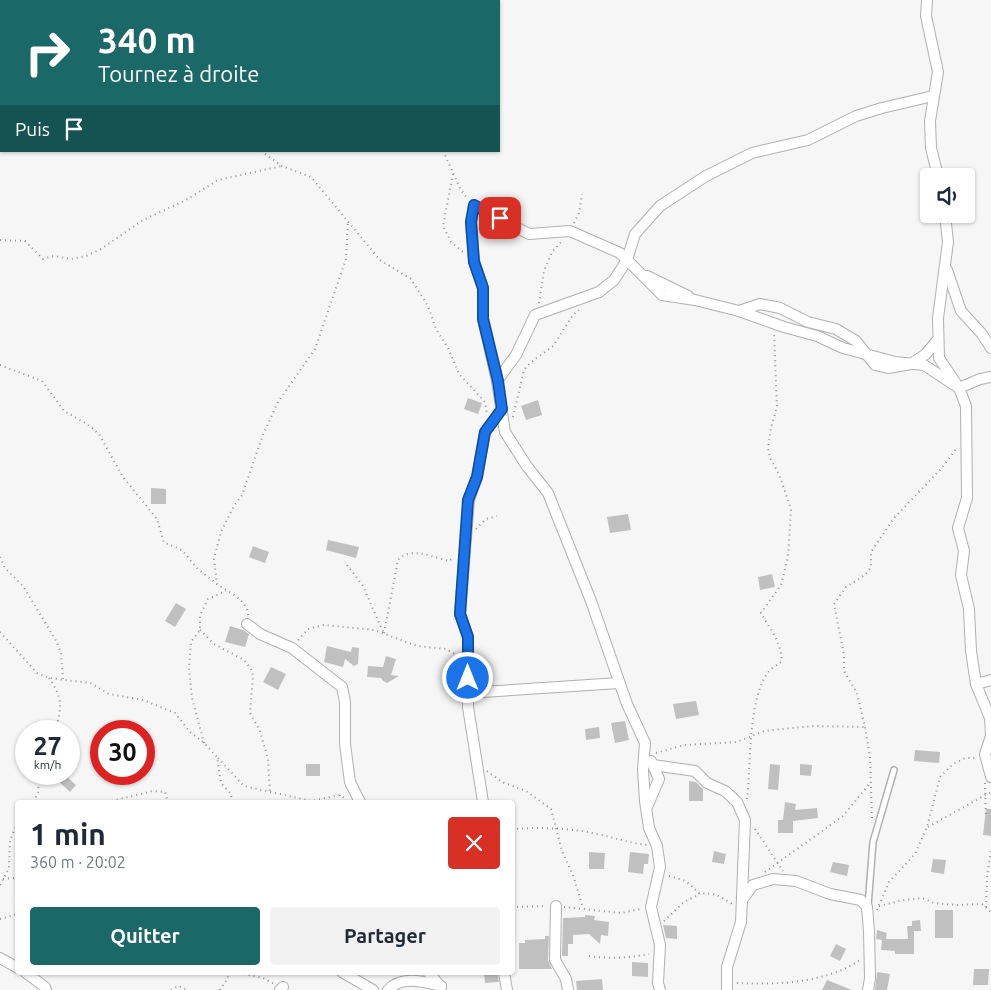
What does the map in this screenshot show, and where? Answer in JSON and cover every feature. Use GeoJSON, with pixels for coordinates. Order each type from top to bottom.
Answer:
{"type":"FeatureCollection","features":[{"type":"Feature","properties":{"kind":"street"},"geometry":{"type":"LineString","coordinates":[[926,0],[926,16],[938,72],[930,121],[931,148],[936,168]]}},
{"type":"Feature","properties":{"kind":"street"},"geometry":{"type":"LineString","coordinates":[[498,381],[516,355],[535,316],[599,292],[614,280],[627,260],[635,234],[660,206],[706,176],[752,154],[808,140],[856,116],[933,96]]}},
{"type":"Feature","properties":{"kind":"street"},"geometry":{"type":"LineString","coordinates":[[646,808],[659,780],[619,683],[594,610],[548,493],[505,432],[498,381],[483,319],[483,288],[474,262],[471,222],[474,205],[529,234],[570,231],[620,253],[662,295],[696,300],[740,311],[774,324],[817,336],[843,348],[895,362],[924,365],[959,388]]}},
{"type":"Feature","properties":{"kind":"street"},"geometry":{"type":"LineString","coordinates":[[946,223],[948,242],[946,267],[938,318],[939,358],[959,388],[966,406],[967,498],[958,528],[964,551],[962,575],[969,609],[976,684],[990,716],[991,735],[985,754],[988,778]]}},
{"type":"Feature","properties":{"kind":"street"},"geometry":{"type":"LineString","coordinates":[[946,267],[961,311],[982,334],[991,348]]}},
{"type":"Feature","properties":{"kind":"street"},"geometry":{"type":"LineString","coordinates":[[621,270],[638,272]]}},
{"type":"Feature","properties":{"kind":"street"},"geometry":{"type":"LineString","coordinates":[[740,311],[760,304],[780,308],[808,322],[836,329],[856,341],[869,355]]}},
{"type":"Feature","properties":{"kind":"street"},"geometry":{"type":"LineString","coordinates":[[911,364],[926,354],[938,339]]}},
{"type":"Feature","properties":{"kind":"street"},"geometry":{"type":"LineString","coordinates":[[959,388],[980,379],[991,377]]}},
{"type":"Feature","properties":{"kind":"street"},"geometry":{"type":"LineString","coordinates":[[483,800],[468,707],[468,637],[460,614],[468,500],[477,477],[485,432],[502,409]]}},
{"type":"Feature","properties":{"kind":"street"},"geometry":{"type":"LineString","coordinates":[[247,624],[260,634],[292,648],[342,688],[345,702],[346,744],[350,782],[359,800]]}},
{"type":"Feature","properties":{"kind":"street"},"geometry":{"type":"LineString","coordinates":[[976,684],[991,680]]}},
{"type":"Feature","properties":{"kind":"street"},"geometry":{"type":"LineString","coordinates":[[468,693],[619,683]]}},
{"type":"Feature","properties":{"kind":"street"},"geometry":{"type":"LineString","coordinates":[[645,743],[643,770],[646,808],[649,828],[657,846],[660,867],[651,908],[660,945],[658,983],[660,990]]}},
{"type":"Feature","properties":{"kind":"street"},"geometry":{"type":"LineString","coordinates":[[651,760],[695,771],[707,783],[725,790],[738,802],[745,820],[741,922],[727,967],[726,990]]}},
{"type":"Feature","properties":{"kind":"street"},"geometry":{"type":"LineString","coordinates":[[741,905],[753,885],[773,879],[796,881],[830,894],[862,900],[868,907],[870,978],[868,990]]}},
{"type":"Feature","properties":{"kind":"street"},"geometry":{"type":"LineString","coordinates":[[556,906],[555,960],[566,979],[568,990]]}},
{"type":"Feature","properties":{"kind":"street"},"geometry":{"type":"LineString","coordinates":[[0,958],[15,966]]}},
{"type":"Feature","properties":{"kind":"street"},"geometry":{"type":"LineString","coordinates":[[29,975],[45,987],[46,990]]}},
{"type":"Feature","properties":{"kind":"street"},"geometry":{"type":"LineString","coordinates":[[347,975],[373,990]]}},
{"type":"Feature","properties":{"kind":"street"},"geometry":{"type":"LineString","coordinates":[[431,975],[443,988]]}},
{"type":"Feature","properties":{"kind":"street"},"geometry":{"type":"LineString","coordinates":[[504,975],[507,990]]}},
{"type":"Feature","properties":{"kind":"street"},"geometry":{"type":"LineString","coordinates":[[388,990],[390,987],[413,980],[443,988]]}},
{"type":"Feature","properties":{"kind":"lane"},"geometry":{"type":"LineString","coordinates":[[868,907],[873,842],[894,770]]}},
{"type":"Feature","properties":{"kind":"path"},"geometry":{"type":"LineString","coordinates":[[4,0],[11,0]]}},
{"type":"Feature","properties":{"kind":"path"},"geometry":{"type":"LineString","coordinates":[[262,152],[282,166],[311,177],[380,260],[411,279],[418,288],[459,374],[485,402],[489,427]]}},
{"type":"Feature","properties":{"kind":"path"},"geometry":{"type":"LineString","coordinates":[[443,152],[461,190],[474,205]]}},
{"type":"Feature","properties":{"kind":"path"},"geometry":{"type":"LineString","coordinates":[[0,240],[25,241],[43,260],[54,256],[71,259],[86,256],[101,249],[142,220],[186,200],[218,180],[282,166]]}},
{"type":"Feature","properties":{"kind":"path"},"geometry":{"type":"LineString","coordinates":[[454,174],[443,226],[451,242],[474,262]]}},
{"type":"Feature","properties":{"kind":"path"},"geometry":{"type":"LineString","coordinates":[[535,316],[541,297],[544,271],[552,252],[570,231],[579,213],[582,194]]}},
{"type":"Feature","properties":{"kind":"path"},"geometry":{"type":"LineString","coordinates":[[217,584],[214,559],[221,532],[234,506],[242,495],[263,435],[278,402],[315,349],[346,259],[348,220]]}},
{"type":"Feature","properties":{"kind":"path"},"geometry":{"type":"LineString","coordinates":[[512,422],[524,370],[530,363],[553,346],[573,315],[580,309]]}},
{"type":"Feature","properties":{"kind":"path"},"geometry":{"type":"LineString","coordinates":[[747,802],[753,709],[767,673],[781,662],[782,657],[761,613],[781,585],[788,557],[791,509],[779,474],[770,458],[768,448],[771,427],[777,407],[774,324]]}},
{"type":"Feature","properties":{"kind":"path"},"geometry":{"type":"LineString","coordinates":[[0,366],[42,381],[64,411],[87,424],[99,434],[123,477],[157,519],[164,543],[178,547],[187,553],[197,568],[226,591],[239,598],[248,610],[247,624]]}},
{"type":"Feature","properties":{"kind":"path"},"geometry":{"type":"LineString","coordinates":[[872,825],[870,757],[865,727],[857,693],[844,671],[844,655],[834,604],[846,587],[865,575],[871,567],[871,552],[894,518],[941,469],[956,449]]}},
{"type":"Feature","properties":{"kind":"path"},"geometry":{"type":"LineString","coordinates":[[384,634],[398,560],[402,555],[417,552],[449,561],[486,519],[497,516]]}},
{"type":"Feature","properties":{"kind":"path"},"geometry":{"type":"LineString","coordinates":[[0,557],[5,568],[22,586],[55,639],[61,652],[63,679]]}},
{"type":"Feature","properties":{"kind":"path"},"geometry":{"type":"LineString","coordinates":[[347,565],[363,586],[384,634]]}},
{"type":"Feature","properties":{"kind":"path"},"geometry":{"type":"LineString","coordinates":[[204,743],[192,698],[189,669],[191,642],[200,630],[200,615],[208,599],[226,591]]}},
{"type":"Feature","properties":{"kind":"path"},"geometry":{"type":"LineString","coordinates":[[292,648],[308,629],[324,625],[374,630],[417,646],[446,649],[468,662]]}},
{"type":"Feature","properties":{"kind":"path"},"geometry":{"type":"LineString","coordinates":[[200,630],[214,644],[244,660],[251,669],[250,713],[260,731],[268,759],[270,792]]}},
{"type":"Feature","properties":{"kind":"path"},"geometry":{"type":"LineString","coordinates":[[0,632],[37,673],[49,678],[90,683],[109,694],[143,700],[175,713],[190,732],[204,743],[244,786],[302,800]]}},
{"type":"Feature","properties":{"kind":"path"},"geometry":{"type":"LineString","coordinates":[[49,678],[59,693],[60,699],[57,720]]}},
{"type":"Feature","properties":{"kind":"path"},"geometry":{"type":"LineString","coordinates":[[651,760],[684,745],[737,742],[764,731],[812,726],[865,727]]}},
{"type":"Feature","properties":{"kind":"path"},"geometry":{"type":"LineString","coordinates":[[217,757],[221,783],[231,794],[232,800]]}},
{"type":"Feature","properties":{"kind":"path"},"geometry":{"type":"LineString","coordinates":[[876,915],[889,882],[916,854],[927,827],[940,777],[953,764],[965,758],[986,758]]}},
{"type":"Feature","properties":{"kind":"path"},"geometry":{"type":"LineString","coordinates":[[477,765],[502,782],[526,791],[551,809],[562,851],[574,878],[583,908]]}},
{"type":"Feature","properties":{"kind":"path"},"geometry":{"type":"LineString","coordinates":[[986,816],[988,778]]}},
{"type":"Feature","properties":{"kind":"path"},"geometry":{"type":"LineString","coordinates":[[753,885],[767,869],[843,816],[871,782]]}},
{"type":"Feature","properties":{"kind":"path"},"geometry":{"type":"LineString","coordinates":[[35,800],[39,785]]}},
{"type":"Feature","properties":{"kind":"path"},"geometry":{"type":"LineString","coordinates":[[115,800],[152,791],[165,792],[167,800]]}},
{"type":"Feature","properties":{"kind":"path"},"geometry":{"type":"LineString","coordinates":[[927,827],[956,810],[986,797],[991,792]]}},
{"type":"Feature","properties":{"kind":"path"},"geometry":{"type":"LineString","coordinates":[[340,795],[340,800]]}},
{"type":"Feature","properties":{"kind":"path"},"geometry":{"type":"LineString","coordinates":[[319,800],[340,795],[348,800]]}},
{"type":"Feature","properties":{"kind":"path"},"geometry":{"type":"LineString","coordinates":[[745,820],[756,829],[778,861],[786,877],[796,881]]}},
{"type":"Feature","properties":{"kind":"path"},"geometry":{"type":"LineString","coordinates":[[0,885],[9,868],[10,840],[15,829]]}},
{"type":"Feature","properties":{"kind":"path"},"geometry":{"type":"LineString","coordinates":[[515,829],[556,829],[598,834],[629,843],[657,846]]}},
{"type":"Feature","properties":{"kind":"path"},"geometry":{"type":"LineString","coordinates":[[986,907],[987,878],[991,850]]}},
{"type":"Feature","properties":{"kind":"path"},"geometry":{"type":"LineString","coordinates":[[660,867],[668,876],[686,881],[700,894]]}},
{"type":"Feature","properties":{"kind":"path"},"geometry":{"type":"LineString","coordinates":[[4,879],[15,878]]}},
{"type":"Feature","properties":{"kind":"path"},"geometry":{"type":"LineString","coordinates":[[656,929],[684,902],[700,894],[710,892],[741,905]]}},
{"type":"Feature","properties":{"kind":"path"},"geometry":{"type":"LineString","coordinates":[[879,906],[922,898],[934,903],[957,906],[982,904],[991,912]]}},
{"type":"Feature","properties":{"kind":"path"},"geometry":{"type":"LineString","coordinates":[[515,907],[556,906],[621,912],[651,908]]}},
{"type":"Feature","properties":{"kind":"path"},"geometry":{"type":"LineString","coordinates":[[0,919],[15,915]]}},
{"type":"Feature","properties":{"kind":"path"},"geometry":{"type":"LineString","coordinates":[[590,956],[611,959],[631,958],[654,953],[660,945]]}},
{"type":"Feature","properties":{"kind":"path"},"geometry":{"type":"LineString","coordinates":[[726,990],[736,983],[755,984],[828,976],[850,966],[869,954]]}},
{"type":"Feature","properties":{"kind":"path"},"geometry":{"type":"LineString","coordinates":[[220,990],[228,978],[228,975]]}},
{"type":"Feature","properties":{"kind":"path"},"geometry":{"type":"LineString","coordinates":[[248,975],[263,978],[282,989]]}},
{"type":"Feature","properties":{"kind":"path"},"geometry":{"type":"LineString","coordinates":[[171,990],[178,986],[188,990]]}},
{"type":"Feature","properties":{"kind":"building"},"geometry":{"type":"Polygon","coordinates":[[[468,398],[482,403],[478,414],[464,409],[468,398]]]}},
{"type":"Feature","properties":{"kind":"building"},"geometry":{"type":"Polygon","coordinates":[[[538,400],[542,415],[526,420],[521,406],[538,400]]]}},
{"type":"Feature","properties":{"kind":"building"},"geometry":{"type":"Polygon","coordinates":[[[151,488],[166,489],[166,504],[151,504],[151,488]]]}},
{"type":"Feature","properties":{"kind":"building"},"geometry":{"type":"Polygon","coordinates":[[[628,514],[631,530],[610,533],[607,517],[628,514]]]}},
{"type":"Feature","properties":{"kind":"building"},"geometry":{"type":"Polygon","coordinates":[[[328,540],[359,547],[356,558],[326,550],[328,540]]]}},
{"type":"Feature","properties":{"kind":"building"},"geometry":{"type":"Polygon","coordinates":[[[253,546],[269,552],[265,563],[249,557],[253,546]]]}},
{"type":"Feature","properties":{"kind":"building"},"geometry":{"type":"Polygon","coordinates":[[[772,574],[775,587],[760,590],[758,577],[772,574]]]}},
{"type":"Feature","properties":{"kind":"building"},"geometry":{"type":"Polygon","coordinates":[[[176,603],[186,609],[175,627],[165,621],[176,603]]]}},
{"type":"Feature","properties":{"kind":"building"},"geometry":{"type":"Polygon","coordinates":[[[230,626],[249,634],[245,647],[225,642],[230,626]]]}},
{"type":"Feature","properties":{"kind":"building"},"geometry":{"type":"Polygon","coordinates":[[[327,646],[351,652],[352,647],[359,648],[358,664],[354,666],[345,659],[343,667],[324,662],[327,646]]]}},
{"type":"Feature","properties":{"kind":"building"},"geometry":{"type":"Polygon","coordinates":[[[386,656],[396,659],[391,675],[399,676],[387,683],[381,678],[367,677],[368,666],[383,667],[386,656]]]}},
{"type":"Feature","properties":{"kind":"building"},"geometry":{"type":"Polygon","coordinates":[[[271,667],[286,674],[278,690],[263,682],[271,667]]]}},
{"type":"Feature","properties":{"kind":"building"},"geometry":{"type":"Polygon","coordinates":[[[696,701],[699,715],[676,719],[673,704],[696,701]]]}},
{"type":"Feature","properties":{"kind":"building"},"geometry":{"type":"Polygon","coordinates":[[[625,721],[629,740],[615,743],[611,723],[625,721]]]}},
{"type":"Feature","properties":{"kind":"building"},"geometry":{"type":"Polygon","coordinates":[[[599,727],[600,738],[586,740],[585,729],[599,727]]]}},
{"type":"Feature","properties":{"kind":"building"},"geometry":{"type":"Polygon","coordinates":[[[915,750],[940,752],[939,763],[914,761],[915,750]]]}},
{"type":"Feature","properties":{"kind":"building"},"geometry":{"type":"Polygon","coordinates":[[[306,764],[320,764],[320,776],[306,776],[306,764]]]}},
{"type":"Feature","properties":{"kind":"building"},"geometry":{"type":"Polygon","coordinates":[[[770,764],[780,765],[778,790],[768,789],[770,764]]]}},
{"type":"Feature","properties":{"kind":"building"},"geometry":{"type":"Polygon","coordinates":[[[800,764],[812,765],[811,776],[800,775],[800,764]]]}},
{"type":"Feature","properties":{"kind":"building"},"geometry":{"type":"Polygon","coordinates":[[[689,781],[696,782],[703,789],[703,801],[689,801],[689,781]]]}},
{"type":"Feature","properties":{"kind":"building"},"geometry":{"type":"Polygon","coordinates":[[[62,785],[76,785],[70,792],[62,785]]]}},
{"type":"Feature","properties":{"kind":"building"},"geometry":{"type":"Polygon","coordinates":[[[785,802],[796,804],[795,810],[817,808],[818,818],[793,821],[793,833],[778,833],[778,820],[783,820],[785,802]]]}},
{"type":"Feature","properties":{"kind":"building"},"geometry":{"type":"Polygon","coordinates":[[[986,809],[991,809],[991,836],[983,835],[986,809]]]}},
{"type":"Feature","properties":{"kind":"building"},"geometry":{"type":"Polygon","coordinates":[[[714,851],[726,854],[724,864],[712,862],[714,851]]]}},
{"type":"Feature","properties":{"kind":"building"},"geometry":{"type":"Polygon","coordinates":[[[589,852],[605,853],[604,869],[589,869],[589,852]]]}},
{"type":"Feature","properties":{"kind":"building"},"geometry":{"type":"Polygon","coordinates":[[[630,852],[649,854],[648,864],[644,864],[643,874],[628,872],[630,852]]]}},
{"type":"Feature","properties":{"kind":"building"},"geometry":{"type":"Polygon","coordinates":[[[933,859],[946,860],[944,874],[931,872],[933,859]]]}},
{"type":"Feature","properties":{"kind":"building"},"geometry":{"type":"Polygon","coordinates":[[[833,862],[849,865],[847,876],[830,872],[833,862]]]}},
{"type":"Feature","properties":{"kind":"building"},"geometry":{"type":"Polygon","coordinates":[[[935,910],[953,910],[953,938],[935,938],[935,910]]]}},
{"type":"Feature","properties":{"kind":"building"},"geometry":{"type":"Polygon","coordinates":[[[585,915],[595,916],[594,920],[609,922],[608,936],[601,935],[600,944],[589,934],[573,935],[573,944],[568,944],[568,956],[562,956],[563,918],[585,917],[585,915]]]}},
{"type":"Feature","properties":{"kind":"building"},"geometry":{"type":"Polygon","coordinates":[[[920,920],[921,931],[914,931],[914,954],[895,954],[895,951],[881,950],[882,940],[876,939],[877,930],[887,933],[886,939],[908,939],[907,926],[912,926],[912,921],[920,920]]]}},
{"type":"Feature","properties":{"kind":"building"},"geometry":{"type":"Polygon","coordinates":[[[663,925],[677,926],[677,939],[666,938],[663,925]]]}},
{"type":"Feature","properties":{"kind":"building"},"geometry":{"type":"Polygon","coordinates":[[[545,936],[549,936],[548,960],[552,969],[519,969],[519,943],[525,943],[525,940],[545,939],[545,936]]]}},
{"type":"Feature","properties":{"kind":"building"},"geometry":{"type":"Polygon","coordinates":[[[836,944],[846,949],[840,961],[830,956],[836,944]]]}},
{"type":"Feature","properties":{"kind":"building"},"geometry":{"type":"Polygon","coordinates":[[[632,962],[648,963],[648,977],[632,976],[632,962]]]}},
{"type":"Feature","properties":{"kind":"building"},"geometry":{"type":"Polygon","coordinates":[[[974,969],[989,969],[988,985],[973,985],[974,969]]]}},
{"type":"Feature","properties":{"kind":"building"},"geometry":{"type":"Polygon","coordinates":[[[877,972],[890,974],[887,990],[875,990],[877,972]]]}},
{"type":"Feature","properties":{"kind":"building"},"geometry":{"type":"Polygon","coordinates":[[[484,975],[498,975],[499,982],[485,983],[484,975]]]}},
{"type":"Feature","properties":{"kind":"building"},"geometry":{"type":"Polygon","coordinates":[[[602,979],[603,990],[577,990],[576,981],[602,979]]]}},
{"type":"Feature","properties":{"kind":"building"},"geometry":{"type":"Polygon","coordinates":[[[827,980],[852,990],[822,990],[827,980]]]}},
{"type":"Feature","properties":{"kind":"route"},"geometry":{"type":"LineString","coordinates":[[468,678],[468,637],[460,614],[468,500],[477,477],[485,432],[502,409],[498,381],[483,319],[483,288],[474,262],[471,222],[474,205],[500,218]]}}]}
